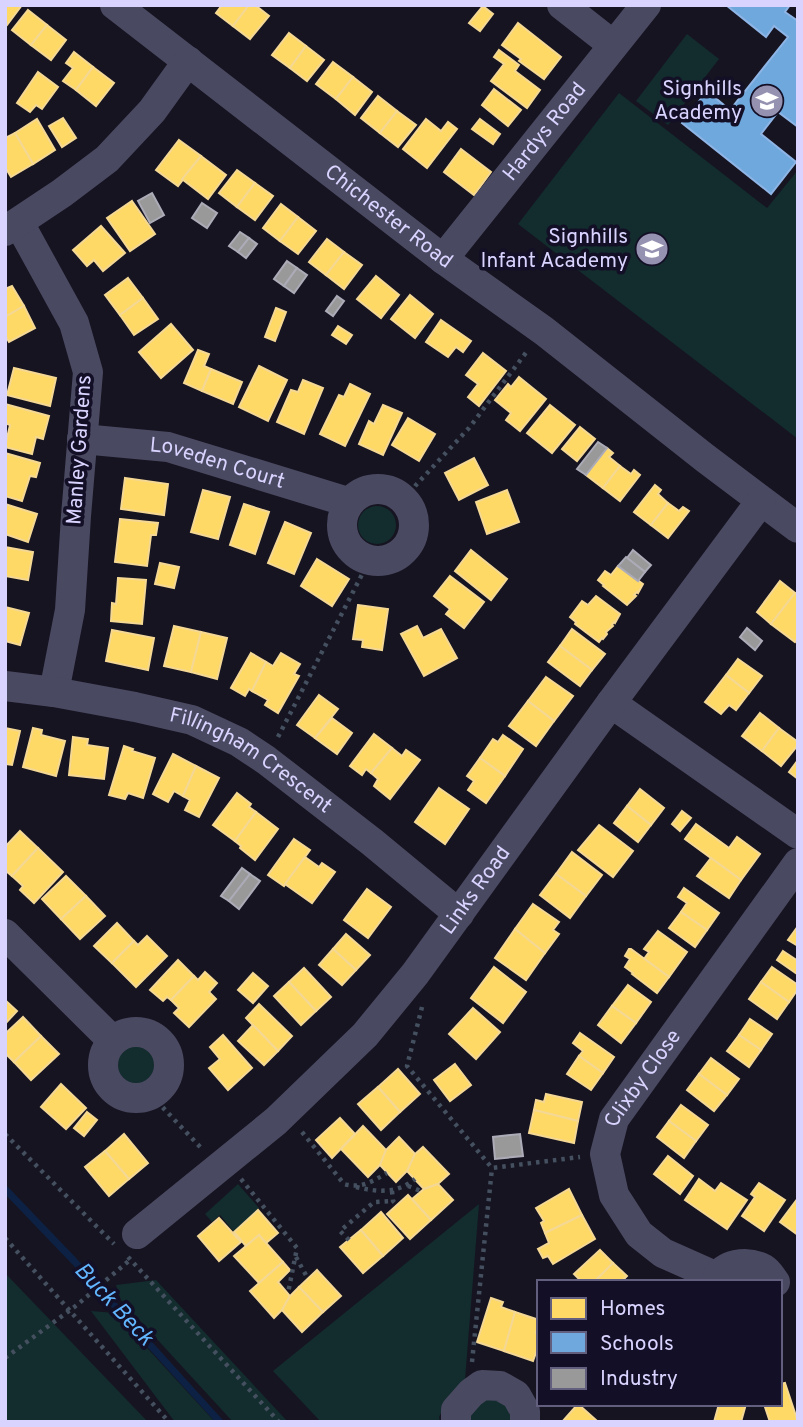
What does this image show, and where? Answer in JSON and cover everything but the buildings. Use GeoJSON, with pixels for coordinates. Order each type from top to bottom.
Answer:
{"type":"FeatureCollection","features":[{"type":"Feature","properties":{"kind":"street","name":"Chichester Road"},"geometry":{"type":"LineString","coordinates":[[114,5],[443,259],[544,331],[798,528]]}},
{"type":"Feature","properties":{"kind":"street"},"geometry":{"type":"LineString","coordinates":[[562,5],[613,45]]}},
{"type":"Feature","properties":{"kind":"street","name":"Hardys Road"},"geometry":{"type":"LineString","coordinates":[[443,259],[646,5]]}},
{"type":"Feature","properties":{"kind":"street"},"geometry":{"type":"LineString","coordinates":[[12,227],[107,159],[152,111],[188,61]]}},
{"type":"Feature","properties":{"kind":"street","name":"Manley Gardens"},"geometry":{"type":"LineString","coordinates":[[12,227],[74,323],[88,372],[70,610],[54,692]]}},
{"type":"Feature","properties":{"kind":"street","name":"Loveden Court"},"geometry":{"type":"LineString","coordinates":[[82,439],[168,447],[348,502]]}},
{"type":"Feature","properties":{"kind":"street"},"geometry":{"type":"LineString","coordinates":[[377,488],[392,492],[405,500],[412,512],[414,527],[411,541],[403,552],[380,562],[369,561],[349,549],[342,534],[341,517],[348,502],[361,492],[377,488]]}},
{"type":"Feature","properties":{"kind":"street","name":"Links Road"},"geometry":{"type":"LineString","coordinates":[[138,1234],[286,1112],[365,1035],[415,974],[761,501]]}},
{"type":"Feature","properties":{"kind":"street","name":"Fillingham Crescent"},"geometry":{"type":"LineString","coordinates":[[5,687],[54,692],[192,720],[239,742],[372,842],[459,914]]}},
{"type":"Feature","properties":{"kind":"street"},"geometry":{"type":"LineString","coordinates":[[611,703],[798,834]]}},
{"type":"Feature","properties":{"kind":"street","name":"Clixby Close"},"geometry":{"type":"LineString","coordinates":[[774,1280],[766,1270],[750,1264],[731,1265],[716,1279],[663,1253],[639,1234],[614,1195],[605,1154],[614,1119],[798,863]]}},
{"type":"Feature","properties":{"kind":"street"},"geometry":{"type":"LineString","coordinates":[[5,934],[112,1041]]}},
{"type":"Feature","properties":{"kind":"street"},"geometry":{"type":"LineString","coordinates":[[139,1031],[152,1036],[163,1045],[169,1058],[168,1073],[162,1086],[151,1095],[138,1098],[124,1097],[113,1090],[105,1078],[102,1065],[105,1052],[112,1041],[124,1033],[139,1031]]}},
{"type":"Feature","properties":{"kind":"street"},"geometry":{"type":"LineString","coordinates":[[456,1422],[456,1410],[482,1385],[500,1386],[516,1395],[525,1411],[525,1422]]}},
{"type":"Feature","properties":{"kind":"path"},"geometry":{"type":"LineString","coordinates":[[405,500],[469,428],[544,331]]}},
{"type":"Feature","properties":{"kind":"path"},"geometry":{"type":"LineString","coordinates":[[266,760],[369,561]]}},
{"type":"Feature","properties":{"kind":"path"},"geometry":{"type":"LineString","coordinates":[[415,974],[425,994],[407,1066],[492,1168],[471,1370],[471,1393]]}},
{"type":"Feature","properties":{"kind":"path"},"geometry":{"type":"LineString","coordinates":[[151,1095],[223,1165],[297,1248],[288,1293]]}},
{"type":"Feature","properties":{"kind":"path"},"geometry":{"type":"LineString","coordinates":[[286,1112],[344,1184],[375,1192],[392,1191],[407,1186],[415,1179]]}},
{"type":"Feature","properties":{"kind":"path"},"geometry":{"type":"LineString","coordinates":[[5,1134],[131,1259],[279,1422]]}},
{"type":"Feature","properties":{"kind":"path"},"geometry":{"type":"LineString","coordinates":[[492,1168],[605,1154]]}},
{"type":"Feature","properties":{"kind":"path"},"geometry":{"type":"LineString","coordinates":[[351,1186],[367,1184],[387,1173]]}},
{"type":"Feature","properties":{"kind":"path"},"geometry":{"type":"LineString","coordinates":[[407,1186],[421,1191]]}},
{"type":"Feature","properties":{"kind":"path"},"geometry":{"type":"LineString","coordinates":[[349,1240],[340,1231],[373,1202],[395,1203],[392,1191]]}},
{"type":"Feature","properties":{"kind":"path"},"geometry":{"type":"LineString","coordinates":[[5,1238],[169,1422]]}},
{"type":"Feature","properties":{"kind":"path"},"geometry":{"type":"LineString","coordinates":[[296,1256],[308,1279]]}},
{"type":"Feature","properties":{"kind":"path"},"geometry":{"type":"LineString","coordinates":[[5,1358],[77,1305],[117,1270]]}},
{"type":"Feature","properties":{"kind":"green space"},"geometry":{"type":"Polygon","coordinates":[[[687,34],[719,59],[668,125],[636,101],[687,34]]]}},
{"type":"Feature","properties":{"kind":"green space"},"geometry":{"type":"Polygon","coordinates":[[[619,93],[767,208],[798,170],[798,439],[518,224],[619,93]]]}},
{"type":"Feature","properties":{"kind":"green space"},"geometry":{"type":"Polygon","coordinates":[[[377,506],[391,511],[396,525],[391,539],[377,544],[363,539],[358,525],[363,511],[377,506]]]}},
{"type":"Feature","properties":{"kind":"green space"},"geometry":{"type":"Polygon","coordinates":[[[136,1045],[145,1046],[152,1051],[157,1058],[157,1076],[152,1083],[145,1088],[136,1089],[127,1088],[120,1083],[115,1076],[114,1067],[115,1058],[120,1051],[127,1046],[136,1045]]]}},
{"type":"Feature","properties":{"kind":"green space"},"geometry":{"type":"Polygon","coordinates":[[[238,1184],[259,1208],[234,1232],[220,1215],[212,1222],[205,1214],[238,1184]]]}},
{"type":"Feature","properties":{"kind":"green space"},"geometry":{"type":"Polygon","coordinates":[[[479,1204],[465,1380],[448,1399],[439,1417],[440,1422],[321,1422],[273,1371],[479,1204]]]}},
{"type":"Feature","properties":{"kind":"green space"},"geometry":{"type":"Polygon","coordinates":[[[5,1273],[148,1422],[5,1422],[5,1273]]]}},
{"type":"Feature","properties":{"kind":"green space"},"geometry":{"type":"Polygon","coordinates":[[[156,1280],[288,1422],[233,1422],[121,1300],[116,1285],[156,1280]]]}},
{"type":"Feature","properties":{"kind":"green space"},"geometry":{"type":"Polygon","coordinates":[[[91,1311],[115,1313],[215,1422],[175,1422],[91,1311]]]}},
{"type":"Feature","properties":{"kind":"green space"},"geometry":{"type":"Polygon","coordinates":[[[484,1399],[495,1400],[507,1407],[510,1422],[470,1422],[469,1417],[484,1399]]]}},
{"type":"Feature","properties":{"kind":"waterway","name":"Buck Beck"},"geometry":{"type":"LineString","coordinates":[[5,1189],[220,1422]]}},
{"type":"Feature","properties":{"kind":"place","name":"Signhills Academy"},"geometry":{"type":"Point","coordinates":[767,101]}},
{"type":"Feature","properties":{"kind":"place","name":"Signhills Infant Academy"},"geometry":{"type":"Point","coordinates":[652,249]}}]}
